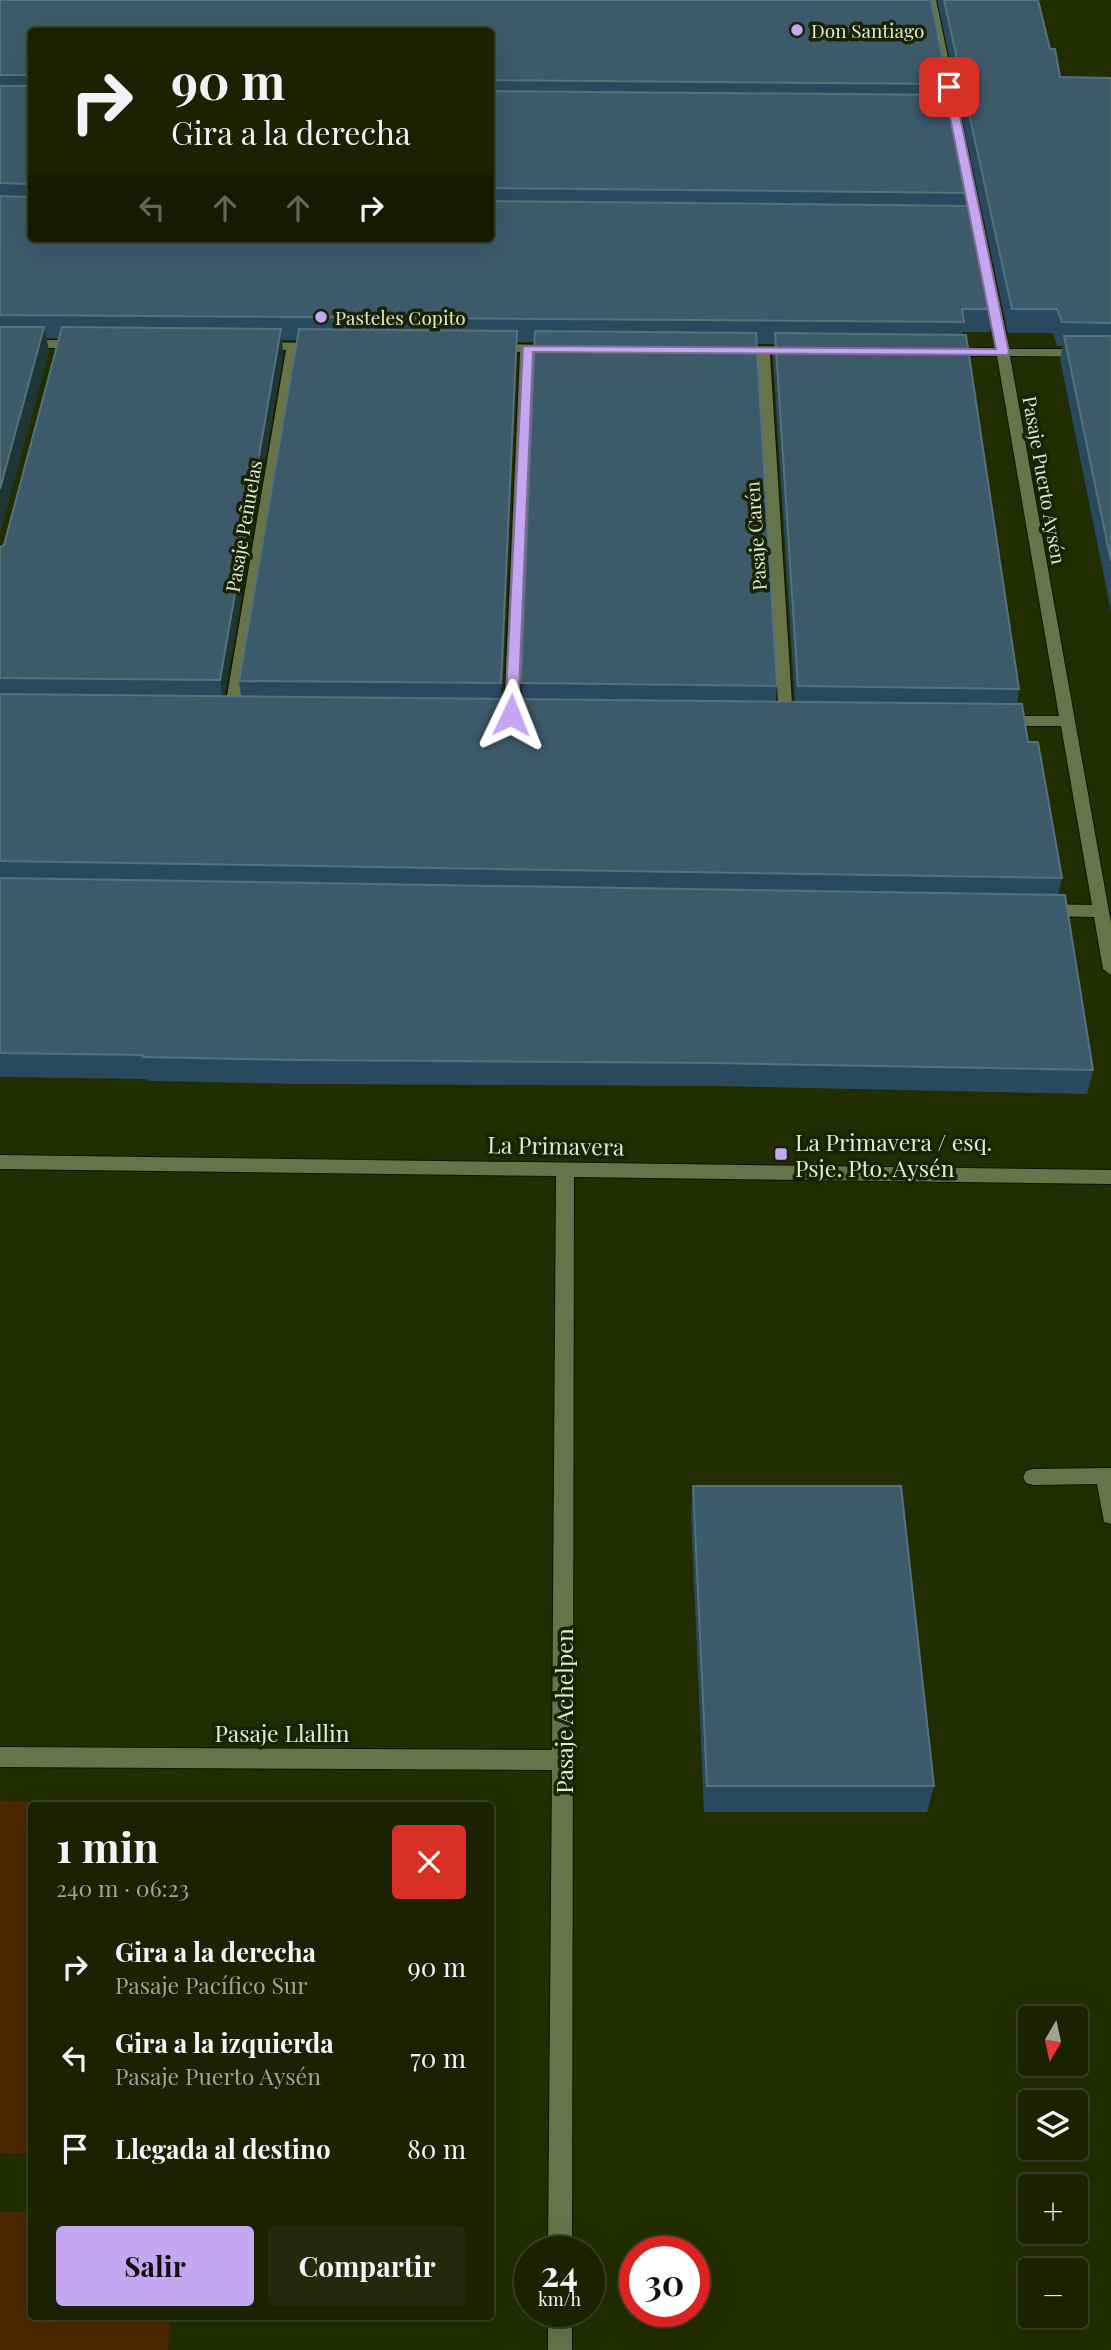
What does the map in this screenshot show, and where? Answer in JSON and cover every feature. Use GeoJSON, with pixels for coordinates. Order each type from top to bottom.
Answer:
{"type":"FeatureCollection","features":[{"type":"Feature","properties":{"kind":"street"},"geometry":{"type":"LineString","coordinates":[[919,11],[932,5]]}},
{"type":"Feature","properties":{"kind":"street","name":"Pasaje Puerto Aysén"},"geometry":{"type":"LineString","coordinates":[[932,5],[1003,352],[1111,969]]}},
{"type":"Feature","properties":{"kind":"street"},"geometry":{"type":"LineString","coordinates":[[941,112],[954,112]]}},
{"type":"Feature","properties":{"kind":"street"},"geometry":{"type":"LineString","coordinates":[[963,223],[977,223]]}},
{"type":"Feature","properties":{"kind":"street"},"geometry":{"type":"LineString","coordinates":[[0,344],[57,351],[100,344]]}},
{"type":"Feature","properties":{"kind":"street"},"geometry":{"type":"LineString","coordinates":[[251,346],[334,347]]}},
{"type":"Feature","properties":{"kind":"street","name":"Pasaje Peñuelas"},"geometry":{"type":"LineString","coordinates":[[231,713],[293,346]]}},
{"type":"Feature","properties":{"kind":"street"},"geometry":{"type":"LineString","coordinates":[[486,348],[569,349]]}},
{"type":"Feature","properties":{"kind":"street"},"geometry":{"type":"LineString","coordinates":[[511,715],[527,348]]}},
{"type":"Feature","properties":{"kind":"street"},"geometry":{"type":"LineString","coordinates":[[721,350],[803,351]]}},
{"type":"Feature","properties":{"kind":"street","name":"Pasaje Carén"},"geometry":{"type":"LineString","coordinates":[[762,350],[786,719]]}},
{"type":"Feature","properties":{"kind":"street"},"geometry":{"type":"LineString","coordinates":[[936,352],[1111,353]]}},
{"type":"Feature","properties":{"kind":"street"},"geometry":{"type":"LineString","coordinates":[[987,721],[1068,721]]}},
{"type":"Feature","properties":{"kind":"street"},"geometry":{"type":"LineString","coordinates":[[1031,910],[1101,911]]}},
{"type":"Feature","properties":{"kind":"street","name":"La Primavera"},"geometry":{"type":"LineString","coordinates":[[0,1162],[1111,1177]]}},
{"type":"Feature","properties":{"kind":"street","name":"Pasaje Achelpen"},"geometry":{"type":"LineString","coordinates":[[560,2236],[565,1170]]}},
{"type":"Feature","properties":{"kind":"street"},"geometry":{"type":"LineString","coordinates":[[1032,1477],[1108,1476],[1111,1516]]}},
{"type":"Feature","properties":{"kind":"street","name":"Pasaje Llallin"},"geometry":{"type":"LineString","coordinates":[[0,1757],[563,1760]]}},
{"type":"Feature","properties":{"kind":"street"},"geometry":{"type":"LineString","coordinates":[[560,2327],[560,2350]]}},
{"type":"Feature","properties":{"kind":"shaded area"},"geometry":{"type":"Polygon","coordinates":[[[0,1801],[59,1802],[28,1802],[28,2154],[0,2153],[0,1801]]]}},
{"type":"Feature","properties":{"kind":"shaded area"},"geometry":{"type":"Polygon","coordinates":[[[0,2212],[28,2212],[28,2320],[171,2320],[168,2350],[0,2350],[0,2212]]]}},
{"type":"Feature","properties":{"kind":"building"},"geometry":{"type":"Polygon","coordinates":[[[0,0],[931,0],[948,84],[494,80],[494,28],[28,28],[28,75],[0,75],[0,0]]]}},
{"type":"Feature","properties":{"kind":"building"},"geometry":{"type":"Polygon","coordinates":[[[944,0],[1038,0],[1050,49],[1055,49],[1060,77],[1111,78],[1111,323],[1062,322],[1057,309],[1012,309],[944,0]]]}},
{"type":"Feature","properties":{"kind":"building"},"geometry":{"type":"Polygon","coordinates":[[[0,86],[28,86],[28,184],[0,183],[0,86]]]}},
{"type":"Feature","properties":{"kind":"building"},"geometry":{"type":"Polygon","coordinates":[[[494,91],[950,95],[970,193],[494,188],[494,91]]]}},
{"type":"Feature","properties":{"kind":"building"},"geometry":{"type":"Polygon","coordinates":[[[0,196],[28,197],[28,242],[494,242],[494,201],[972,206],[994,309],[962,309],[964,322],[0,315],[0,196]]]}},
{"type":"Feature","properties":{"kind":"building"},"geometry":{"type":"Polygon","coordinates":[[[0,327],[44,327],[0,489],[0,327]]]}},
{"type":"Feature","properties":{"kind":"building"},"geometry":{"type":"Polygon","coordinates":[[[62,327],[281,329],[220,680],[0,678],[0,547],[4,545],[62,327]]]}},
{"type":"Feature","properties":{"kind":"building"},"geometry":{"type":"Polygon","coordinates":[[[299,329],[517,331],[501,683],[239,681],[299,329]]]}},
{"type":"Feature","properties":{"kind":"building"},"geometry":{"type":"Polygon","coordinates":[[[535,331],[756,333],[777,686],[521,683],[535,331]]]}},
{"type":"Feature","properties":{"kind":"building"},"geometry":{"type":"Polygon","coordinates":[[[775,333],[966,335],[1019,689],[798,686],[775,333]]]}},
{"type":"Feature","properties":{"kind":"building"},"geometry":{"type":"Polygon","coordinates":[[[1064,336],[1111,336],[1111,561],[1064,336]]]}},
{"type":"Feature","properties":{"kind":"building"},"geometry":{"type":"Polygon","coordinates":[[[0,694],[1022,704],[1028,742],[1038,742],[1062,878],[0,861],[0,694]]]}},
{"type":"Feature","properties":{"kind":"building"},"geometry":{"type":"Polygon","coordinates":[[[0,878],[1065,895],[1093,1070],[714,1063],[299,1060],[0,1053],[0,878]]]}},
{"type":"Feature","properties":{"kind":"building"},"geometry":{"type":"Polygon","coordinates":[[[693,1486],[901,1486],[934,1786],[707,1786],[693,1486]]]}},
{"type":"Feature","properties":{"kind":"place","name":"Don Santiago"},"geometry":{"type":"Point","coordinates":[797,30]}},
{"type":"Feature","properties":{"kind":"place","name":"Pasteles Copito"},"geometry":{"type":"Point","coordinates":[321,317]}},
{"type":"Feature","properties":{"kind":"place","name":"La Primavera / esq. Psje. Pto. Aysén"},"geometry":{"type":"Point","coordinates":[781,1154]}},
{"type":"Feature","properties":{"kind":"route"},"geometry":{"type":"LineString","coordinates":[[511,715],[527,348],[1003,352],[949,87]]}}]}
